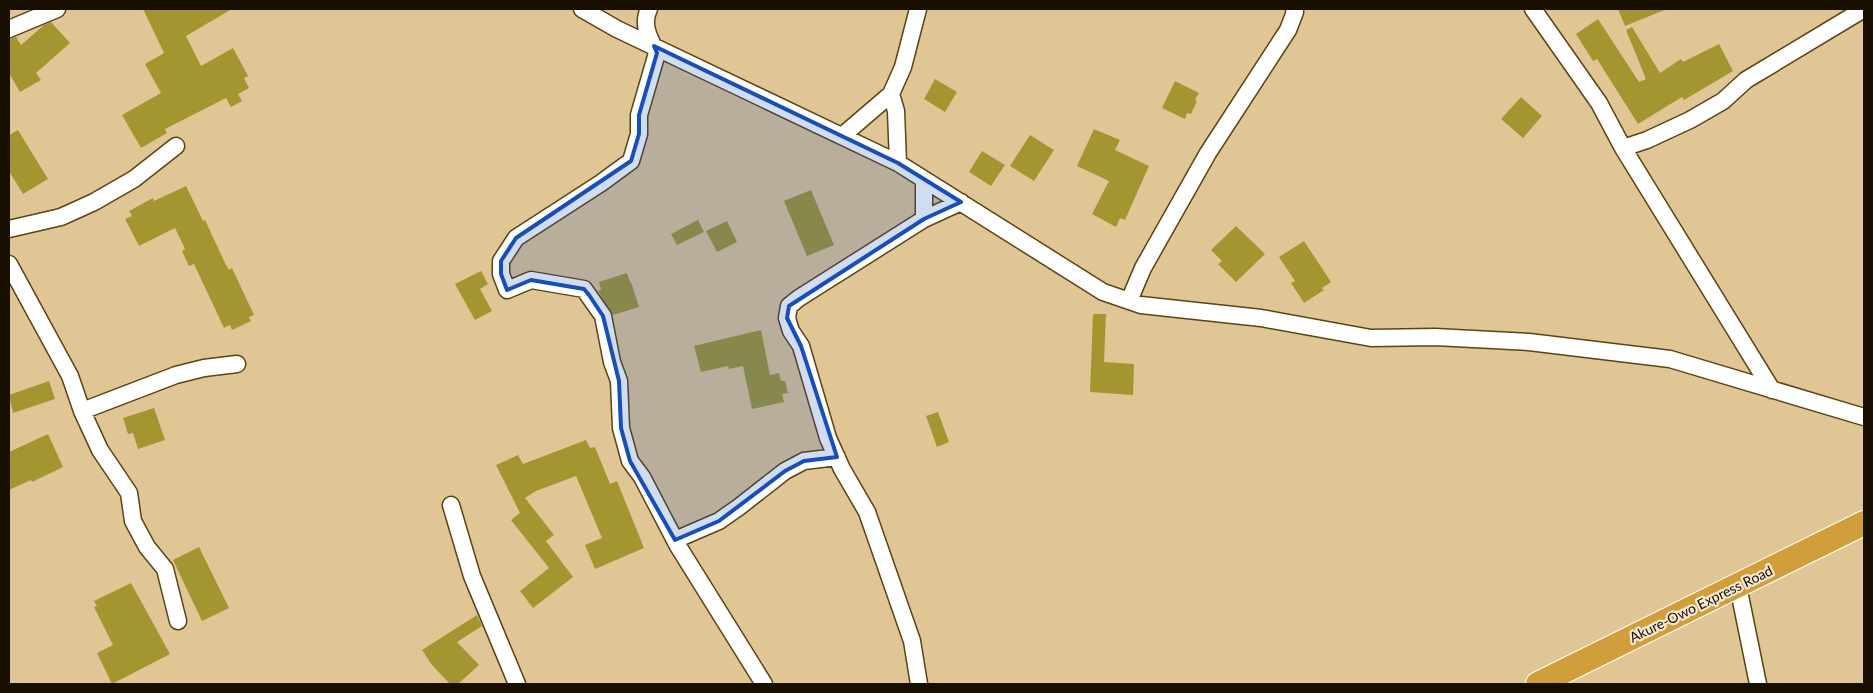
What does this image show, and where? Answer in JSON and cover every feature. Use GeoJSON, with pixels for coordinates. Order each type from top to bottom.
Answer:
{"type":"FeatureCollection","features":[{"type":"Feature","properties":{"kind":"highway","name":"Akure-Owo Express Road"},"geometry":{"type":"LineString","coordinates":[[1538,684],[1864,523]]}},
{"type":"Feature","properties":{"kind":"street"},"geometry":{"type":"LineString","coordinates":[[9,29],[57,9]]}},
{"type":"Feature","properties":{"kind":"street"},"geometry":{"type":"LineString","coordinates":[[582,9],[654,46],[898,162],[1103,292],[1141,305],[1261,318],[1371,338],[1435,337],[1529,342],[1670,359],[1864,417]]}},
{"type":"Feature","properties":{"kind":"street"},"geometry":{"type":"LineString","coordinates":[[648,9],[646,14],[646,33],[657,53],[639,115],[639,134],[630,161],[601,183],[516,238],[501,261],[501,274],[507,290],[530,280],[584,289],[589,295],[602,316],[612,362],[619,381],[621,428],[630,461],[642,477],[675,540],[764,684]]}},
{"type":"Feature","properties":{"kind":"street"},"geometry":{"type":"LineString","coordinates":[[842,136],[891,94],[903,66],[918,9]]}},
{"type":"Feature","properties":{"kind":"street"},"geometry":{"type":"LineString","coordinates":[[1129,301],[1143,268],[1203,162],[1288,30],[1295,12],[1294,9]]}},
{"type":"Feature","properties":{"kind":"street"},"geometry":{"type":"LineString","coordinates":[[1533,9],[1599,103],[1623,148],[1772,390]]}},
{"type":"Feature","properties":{"kind":"street"},"geometry":{"type":"LineString","coordinates":[[1623,148],[1647,140],[1690,120],[1723,101],[1752,76],[1864,9]]}},
{"type":"Feature","properties":{"kind":"street"},"geometry":{"type":"LineString","coordinates":[[891,94],[896,111],[898,162]]}},
{"type":"Feature","properties":{"kind":"street"},"geometry":{"type":"LineString","coordinates":[[9,229],[61,217],[94,202],[134,179],[176,146]]}},
{"type":"Feature","properties":{"kind":"street"},"geometry":{"type":"LineString","coordinates":[[924,180],[924,219]]}},
{"type":"Feature","properties":{"kind":"street"},"geometry":{"type":"LineString","coordinates":[[919,684],[912,641],[867,512],[828,438],[801,346],[791,331],[787,318],[789,306],[799,298],[924,219],[960,202]]}},
{"type":"Feature","properties":{"kind":"street"},"geometry":{"type":"LineString","coordinates":[[9,264],[70,376],[82,411],[100,450],[129,493],[133,521],[147,547],[165,569],[178,621]]}},
{"type":"Feature","properties":{"kind":"street"},"geometry":{"type":"LineString","coordinates":[[82,411],[176,375],[204,368],[237,364]]}},
{"type":"Feature","properties":{"kind":"street"},"geometry":{"type":"LineString","coordinates":[[675,540],[719,521],[785,471],[804,462],[837,457]]}},
{"type":"Feature","properties":{"kind":"street"},"geometry":{"type":"LineString","coordinates":[[451,505],[472,576],[517,684]]}},
{"type":"Feature","properties":{"kind":"street"},"geometry":{"type":"LineString","coordinates":[[1738,586],[1758,684]]}},
{"type":"Feature","properties":{"kind":"highlighted area"},"geometry":{"type":"Polygon","coordinates":[[[654,46],[898,163],[961,202],[924,219],[789,306],[787,318],[801,346],[837,457],[804,461],[785,471],[719,521],[675,540],[630,461],[621,428],[619,381],[603,316],[584,289],[531,280],[507,290],[501,274],[501,261],[516,238],[631,161],[639,134],[639,115],[657,53],[654,46]]]}},
{"type":"Feature","properties":{"kind":"building"},"geometry":{"type":"Polygon","coordinates":[[[143,9],[232,9],[186,36],[201,66],[233,48],[248,76],[244,78],[249,88],[238,94],[242,101],[231,107],[226,98],[165,129],[167,133],[141,148],[122,115],[161,93],[145,64],[164,53],[143,9]]]}},
{"type":"Feature","properties":{"kind":"building"},"geometry":{"type":"Polygon","coordinates":[[[1618,9],[1667,9],[1625,26],[1618,9]]]}},
{"type":"Feature","properties":{"kind":"building"},"geometry":{"type":"Polygon","coordinates":[[[1598,19],[1639,82],[1646,79],[1626,30],[1632,27],[1660,73],[1681,59],[1683,62],[1719,44],[1733,71],[1684,100],[1682,97],[1638,124],[1597,59],[1593,61],[1576,34],[1598,19]]]}},
{"type":"Feature","properties":{"kind":"building"},"geometry":{"type":"Polygon","coordinates":[[[51,22],[70,43],[36,73],[41,80],[20,92],[9,73],[9,39],[16,37],[21,45],[44,25],[51,22]]]}},
{"type":"Feature","properties":{"kind":"building"},"geometry":{"type":"Polygon","coordinates":[[[935,79],[957,92],[945,112],[924,99],[935,79]]]}},
{"type":"Feature","properties":{"kind":"building"},"geometry":{"type":"Polygon","coordinates":[[[1175,81],[1199,93],[1191,114],[1187,113],[1185,119],[1162,108],[1175,81]]]}},
{"type":"Feature","properties":{"kind":"building"},"geometry":{"type":"Polygon","coordinates":[[[1521,97],[1542,116],[1523,138],[1501,119],[1521,97]]]}},
{"type":"Feature","properties":{"kind":"building"},"geometry":{"type":"Polygon","coordinates":[[[1094,129],[1120,140],[1115,150],[1149,166],[1125,220],[1120,218],[1116,227],[1092,214],[1109,181],[1077,166],[1094,129]]]}},
{"type":"Feature","properties":{"kind":"building"},"geometry":{"type":"Polygon","coordinates":[[[18,130],[48,179],[23,194],[9,171],[9,135],[18,130]]]}},
{"type":"Feature","properties":{"kind":"building"},"geometry":{"type":"Polygon","coordinates":[[[1030,135],[1054,150],[1034,181],[1010,166],[1030,135]]]}},
{"type":"Feature","properties":{"kind":"building"},"geometry":{"type":"Polygon","coordinates":[[[982,151],[1005,165],[991,186],[969,172],[982,151]]]}},
{"type":"Feature","properties":{"kind":"building"},"geometry":{"type":"Polygon","coordinates":[[[186,186],[203,221],[205,220],[225,263],[229,270],[232,268],[254,315],[249,317],[251,321],[232,330],[230,325],[224,328],[194,264],[189,266],[182,251],[185,249],[175,228],[139,246],[125,219],[132,216],[129,211],[153,198],[154,201],[186,186]]]}},
{"type":"Feature","properties":{"kind":"building"},"geometry":{"type":"Polygon","coordinates":[[[811,190],[834,245],[807,256],[784,201],[811,190]]]}},
{"type":"Feature","properties":{"kind":"building"},"geometry":{"type":"Polygon","coordinates":[[[698,220],[704,232],[677,245],[671,234],[698,220]]]}},
{"type":"Feature","properties":{"kind":"building"},"geometry":{"type":"Polygon","coordinates":[[[727,221],[737,242],[717,252],[706,231],[727,221]]]}},
{"type":"Feature","properties":{"kind":"building"},"geometry":{"type":"Polygon","coordinates":[[[1236,226],[1265,254],[1236,282],[1218,264],[1222,261],[1211,250],[1236,226]]]}},
{"type":"Feature","properties":{"kind":"building"},"geometry":{"type":"Polygon","coordinates":[[[1304,241],[1331,282],[1322,288],[1324,290],[1304,303],[1291,283],[1295,281],[1279,257],[1304,241]]]}},
{"type":"Feature","properties":{"kind":"building"},"geometry":{"type":"Polygon","coordinates":[[[481,271],[488,284],[480,289],[492,311],[475,320],[455,284],[481,271]]]}},
{"type":"Feature","properties":{"kind":"building"},"geometry":{"type":"Polygon","coordinates":[[[627,273],[639,307],[613,315],[598,291],[601,290],[599,282],[627,273]]]}},
{"type":"Feature","properties":{"kind":"building"},"geometry":{"type":"Polygon","coordinates":[[[1093,314],[1106,314],[1104,362],[1134,364],[1133,395],[1090,392],[1093,314]]]}},
{"type":"Feature","properties":{"kind":"building"},"geometry":{"type":"Polygon","coordinates":[[[761,330],[770,375],[779,373],[781,381],[785,381],[788,393],[782,394],[784,402],[752,409],[743,366],[729,369],[728,366],[701,372],[694,346],[761,330]]]}},
{"type":"Feature","properties":{"kind":"building"},"geometry":{"type":"Polygon","coordinates":[[[49,381],[55,399],[13,413],[9,395],[49,381]]]}},
{"type":"Feature","properties":{"kind":"building"},"geometry":{"type":"Polygon","coordinates":[[[154,408],[165,440],[138,449],[133,433],[128,434],[123,418],[154,408]]]}},
{"type":"Feature","properties":{"kind":"building"},"geometry":{"type":"Polygon","coordinates":[[[938,412],[949,442],[937,447],[926,416],[938,412]]]}},
{"type":"Feature","properties":{"kind":"building"},"geometry":{"type":"Polygon","coordinates":[[[48,434],[63,467],[32,482],[31,480],[9,490],[9,452],[48,434]]]}},
{"type":"Feature","properties":{"kind":"building"},"geometry":{"type":"Polygon","coordinates":[[[586,440],[590,448],[595,447],[610,484],[617,481],[644,548],[595,569],[585,545],[602,538],[576,476],[536,491],[525,498],[554,535],[546,541],[573,577],[533,608],[520,591],[549,568],[511,520],[520,513],[496,465],[518,455],[523,464],[586,440]]]}},
{"type":"Feature","properties":{"kind":"building"},"geometry":{"type":"Polygon","coordinates":[[[199,547],[229,608],[202,621],[173,560],[199,547]]]}},
{"type":"Feature","properties":{"kind":"building"},"geometry":{"type":"Polygon","coordinates":[[[131,583],[170,654],[112,684],[97,653],[113,645],[94,607],[97,606],[94,601],[131,583]]]}},
{"type":"Feature","properties":{"kind":"building"},"geometry":{"type":"Polygon","coordinates":[[[477,615],[482,626],[457,642],[479,665],[458,684],[450,684],[432,665],[422,650],[477,615]]]}}]}
